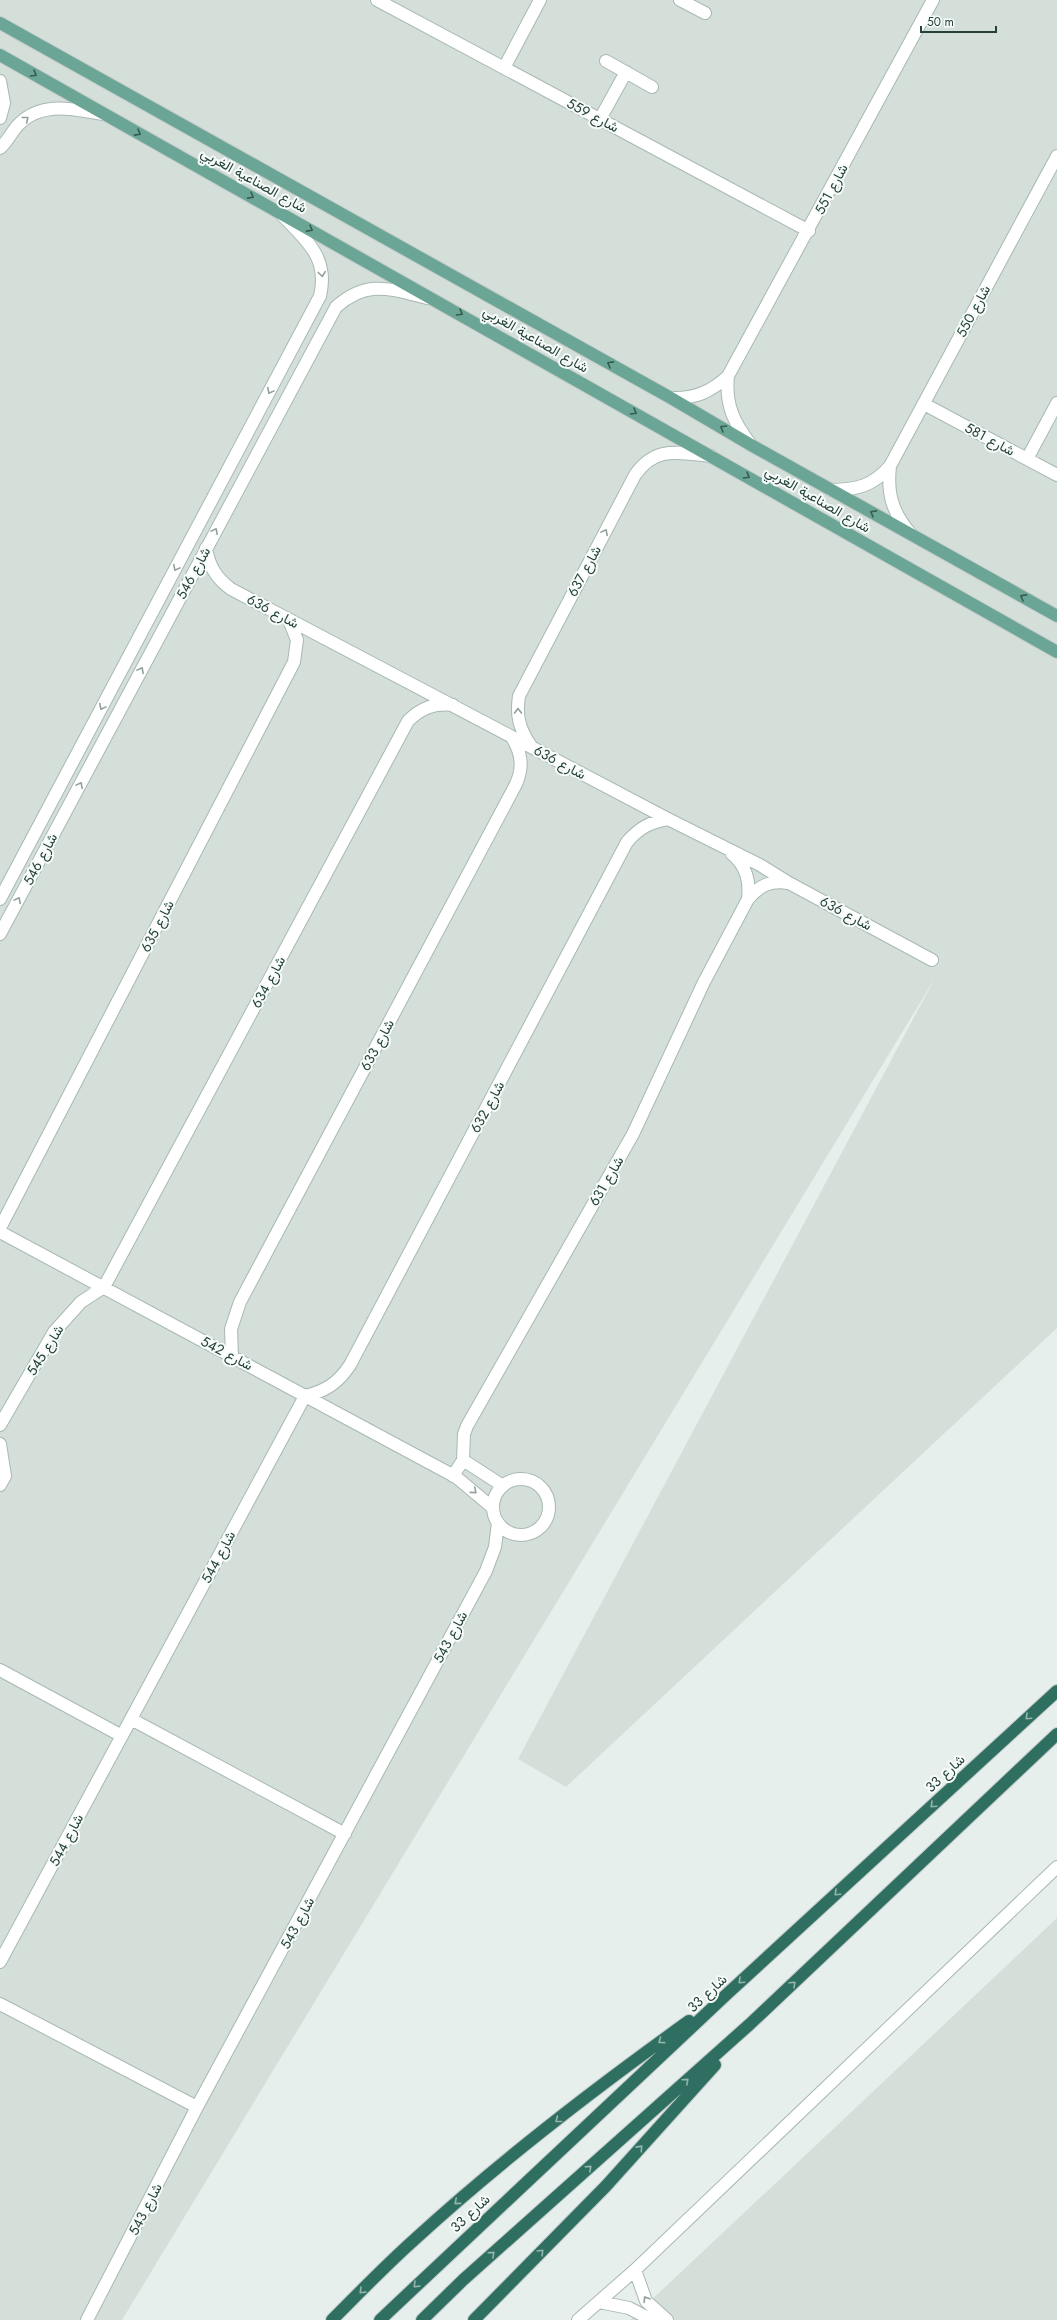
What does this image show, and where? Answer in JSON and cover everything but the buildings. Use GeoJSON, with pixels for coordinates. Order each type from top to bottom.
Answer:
{"type":"FeatureCollection","features":[{"type":"Feature","properties":{"kind":"highway","name":"شارع 33"},"geometry":{"type":"LineString","coordinates":[[380,2320],[444,2258],[727,1994],[1057,1690]]}},
{"type":"Feature","properties":{"kind":"highway"},"geometry":{"type":"LineString","coordinates":[[422,2320],[463,2280],[750,2024],[1057,1734]]}},
{"type":"Feature","properties":{"kind":"highway"},"geometry":{"type":"LineString","coordinates":[[332,2320],[413,2240],[490,2174],[610,2079],[727,1994]]}},
{"type":"Feature","properties":{"kind":"highway"},"geometry":{"type":"LineString","coordinates":[[474,2320],[610,2181],[750,2024]]}},
{"type":"Feature","properties":{"kind":"main road","name":"شارع الصناعية الغربي"},"geometry":{"type":"LineString","coordinates":[[0,23],[671,398],[751,445],[1057,616]]}},
{"type":"Feature","properties":{"kind":"main road","name":"شارع الصناعية الغربي"},"geometry":{"type":"LineString","coordinates":[[0,55],[437,300],[1057,652]]}},
{"type":"Feature","properties":{"kind":"street","name":"شارع 559"},"geometry":{"type":"LineString","coordinates":[[377,0],[809,231]]}},
{"type":"Feature","properties":{"kind":"street"},"geometry":{"type":"LineString","coordinates":[[504,68],[540,0]]}},
{"type":"Feature","properties":{"kind":"street"},"geometry":{"type":"LineString","coordinates":[[680,0],[705,13]]}},
{"type":"Feature","properties":{"kind":"street","name":"شارع 551"},"geometry":{"type":"LineString","coordinates":[[751,445],[734,421],[728,407],[726,392],[728,376],[809,231],[933,0]]}},
{"type":"Feature","properties":{"kind":"street"},"geometry":{"type":"LineString","coordinates":[[0,17],[11,30]]}},
{"type":"Feature","properties":{"kind":"street"},"geometry":{"type":"LineString","coordinates":[[606,61],[652,87]]}},
{"type":"Feature","properties":{"kind":"street"},"geometry":{"type":"LineString","coordinates":[[600,120],[626,72]]}},
{"type":"Feature","properties":{"kind":"street"},"geometry":{"type":"LineString","coordinates":[[0,81],[4,103],[0,118]]}},
{"type":"Feature","properties":{"kind":"street"},"geometry":{"type":"LineString","coordinates":[[0,148],[19,124],[30,115],[42,110],[56,108],[104,114]]}},
{"type":"Feature","properties":{"kind":"street","name":"شارع 550"},"geometry":{"type":"LineString","coordinates":[[831,490],[858,489],[871,484],[882,476],[890,466],[1057,156]]}},
{"type":"Feature","properties":{"kind":"street","name":"شارع 546"},"geometry":{"type":"LineString","coordinates":[[0,899],[320,296],[324,282],[322,268],[317,255],[276,210]]}},
{"type":"Feature","properties":{"kind":"street","name":"شارع 546"},"geometry":{"type":"LineString","coordinates":[[0,934],[336,307],[352,294],[372,288],[386,288],[437,300]]}},
{"type":"Feature","properties":{"kind":"street","name":"شارع 551"},"geometry":{"type":"LineString","coordinates":[[671,398],[684,398],[708,392],[728,376]]}},
{"type":"Feature","properties":{"kind":"street"},"geometry":{"type":"LineString","coordinates":[[1027,459],[1057,403]]}},
{"type":"Feature","properties":{"kind":"street","name":"شارع 581"},"geometry":{"type":"LineString","coordinates":[[924,404],[1057,475]]}},
{"type":"Feature","properties":{"kind":"street","name":"شارع 637"},"geometry":{"type":"LineString","coordinates":[[532,746],[524,736],[519,723],[517,709],[519,696],[635,475],[642,465],[663,453],[675,452],[713,457]]}},
{"type":"Feature","properties":{"kind":"street","name":"شارع 550"},"geometry":{"type":"LineString","coordinates":[[890,466],[889,496],[894,510],[912,535]]}},
{"type":"Feature","properties":{"kind":"street","name":"شارع 636"},"geometry":{"type":"LineString","coordinates":[[206,548],[211,567],[222,583],[289,620],[532,746],[668,819],[760,865],[789,883],[932,960]]}},
{"type":"Feature","properties":{"kind":"street","name":"شارع 635"},"geometry":{"type":"LineString","coordinates":[[0,1228],[294,662],[297,640],[289,620]]}},
{"type":"Feature","properties":{"kind":"street","name":"شارع 634"},"geometry":{"type":"LineString","coordinates":[[104,1287],[408,721],[423,709],[443,704],[453,705]]}},
{"type":"Feature","properties":{"kind":"street","name":"شارع 633"},"geometry":{"type":"LineString","coordinates":[[232,1356],[231,1329],[240,1302],[520,776],[521,760],[517,745],[511,736]]}},
{"type":"Feature","properties":{"kind":"street","name":"شارع 632"},"geometry":{"type":"LineString","coordinates":[[305,1396],[319,1393],[331,1386],[342,1377],[350,1365],[628,842],[635,832],[645,825],[668,819]]}},
{"type":"Feature","properties":{"kind":"street","name":"شارع 631"},"geometry":{"type":"LineString","coordinates":[[728,850],[739,860],[746,872],[749,885],[748,899]]}},
{"type":"Feature","properties":{"kind":"street","name":"شارع 631"},"geometry":{"type":"LineString","coordinates":[[463,1460],[464,1434],[466,1426],[633,1134],[704,982],[748,899],[756,890],[766,884],[778,882],[789,883]]}},
{"type":"Feature","properties":{"kind":"street","name":"شارع 542"},"geometry":{"type":"LineString","coordinates":[[0,1232],[453,1476],[469,1487],[493,1508]]}},
{"type":"Feature","properties":{"kind":"street","name":"شارع 545"},"geometry":{"type":"LineString","coordinates":[[0,1425],[54,1332],[82,1302],[104,1287]]}},
{"type":"Feature","properties":{"kind":"street","name":"شارع 544"},"geometry":{"type":"LineString","coordinates":[[0,1962],[305,1396]]}},
{"type":"Feature","properties":{"kind":"street"},"geometry":{"type":"LineString","coordinates":[[0,1444],[5,1476],[0,1485]]}},
{"type":"Feature","properties":{"kind":"street"},"geometry":{"type":"LineString","coordinates":[[453,1476],[463,1460],[503,1486]]}},
{"type":"Feature","properties":{"kind":"street"},"geometry":{"type":"LineString","coordinates":[[521,1479],[536,1484],[546,1496],[548,1512],[541,1526],[526,1534],[510,1533],[498,1523],[493,1508],[494,1499],[503,1486],[513,1480],[521,1479]]}},
{"type":"Feature","properties":{"kind":"street","name":"شارع 543"},"geometry":{"type":"LineString","coordinates":[[87,2320],[197,2107],[486,1571],[495,1548],[498,1523]]}},
{"type":"Feature","properties":{"kind":"street"},"geometry":{"type":"LineString","coordinates":[[0,1670],[122,1736]]}},
{"type":"Feature","properties":{"kind":"street"},"geometry":{"type":"LineString","coordinates":[[131,1719],[345,1834]]}},
{"type":"Feature","properties":{"kind":"street"},"geometry":{"type":"LineString","coordinates":[[578,2320],[635,2270],[1057,1867]]}},
{"type":"Feature","properties":{"kind":"street"},"geometry":{"type":"LineString","coordinates":[[0,2004],[197,2107]]}},
{"type":"Feature","properties":{"kind":"street"},"geometry":{"type":"LineString","coordinates":[[635,2270],[646,2301],[667,2320]]}},
{"type":"Feature","properties":{"kind":"street"},"geometry":{"type":"LineString","coordinates":[[599,2302],[629,2308],[652,2320]]}},
{"type":"Feature","properties":{"kind":"shaded area"},"geometry":{"type":"Polygon","coordinates":[[[0,0],[1057,0],[1057,1328],[566,1787],[518,1759],[935,978],[122,2320],[0,2320],[0,0]]]}},
{"type":"Feature","properties":{"kind":"shaded area"},"geometry":{"type":"Polygon","coordinates":[[[1057,1918],[1057,2320],[630,2320],[846,2117],[1057,1918]]]}}]}
